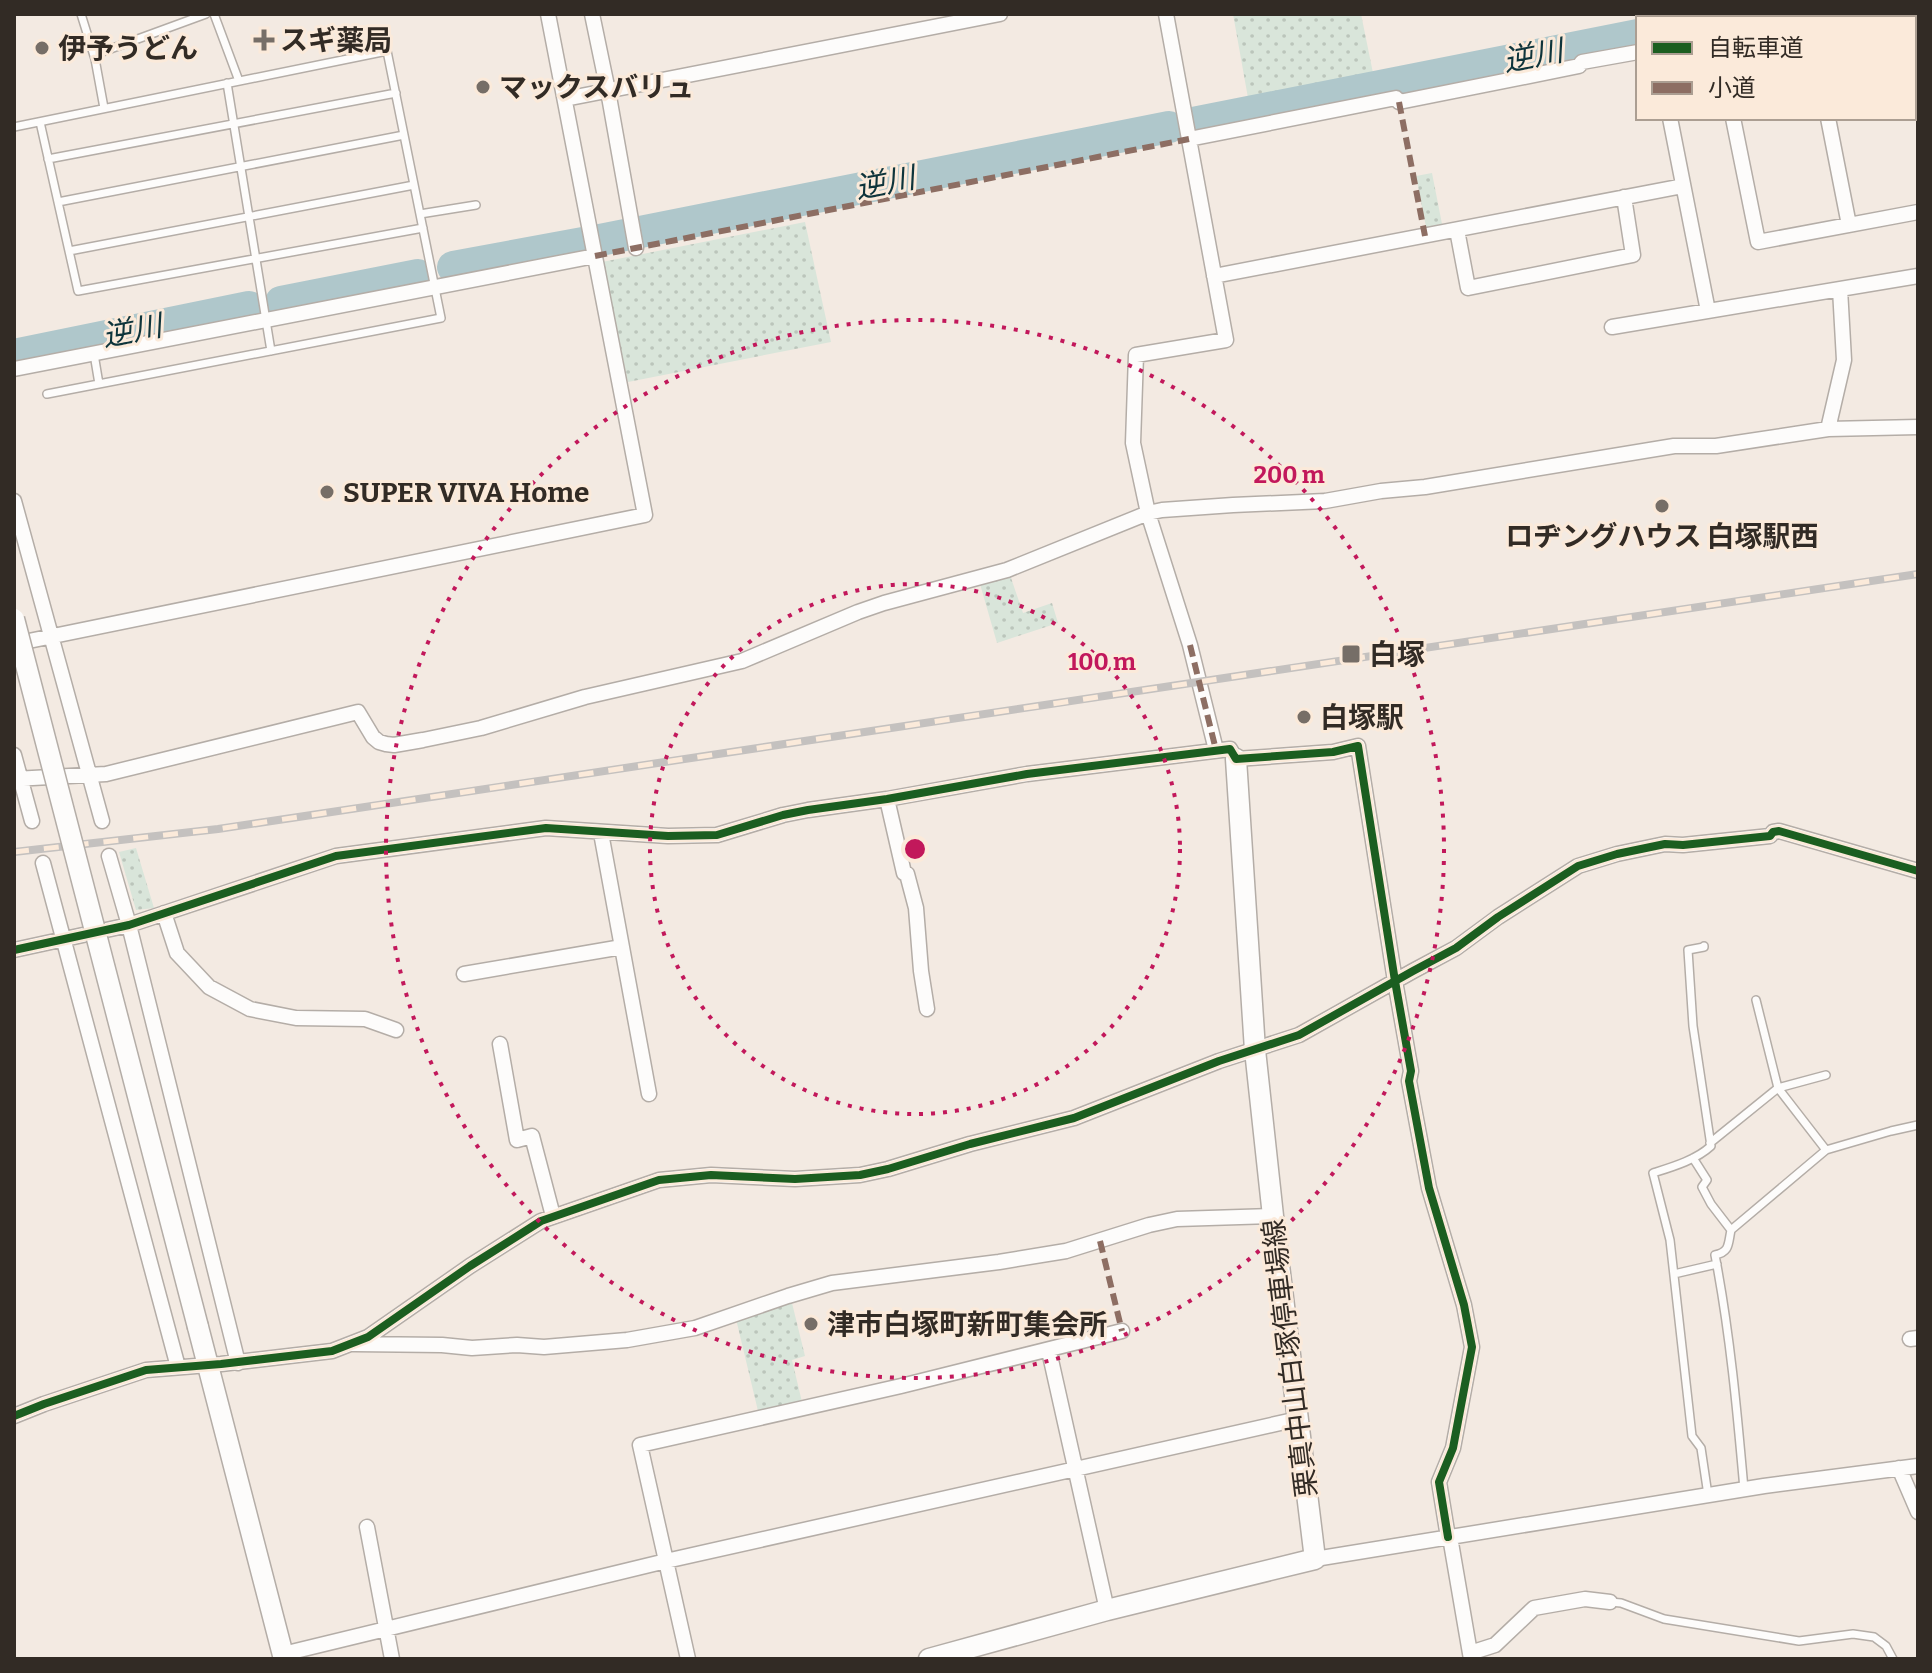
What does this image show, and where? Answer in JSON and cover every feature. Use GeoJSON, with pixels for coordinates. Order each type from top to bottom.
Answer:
{"type":"FeatureCollection","features":[{"type":"Feature","properties":{"kind":"main road"},"geometry":{"type":"LineString","coordinates":[[14,619],[283,1656]]}},
{"type":"Feature","properties":{"kind":"main road","name":"栗真中山白塚停車場線"},"geometry":{"type":"LineString","coordinates":[[1236,759],[1255,1050],[1315,1559]]}},
{"type":"Feature","properties":{"kind":"main road"},"geometry":{"type":"LineString","coordinates":[[929,1659],[1107,1610],[1315,1559]]}},
{"type":"Feature","properties":{"kind":"street"},"geometry":{"type":"LineString","coordinates":[[14,644],[645,515],[548,14]]}},
{"type":"Feature","properties":{"kind":"street"},"geometry":{"type":"LineString","coordinates":[[592,14],[636,247]]}},
{"type":"Feature","properties":{"kind":"street"},"geometry":{"type":"LineString","coordinates":[[565,99],[1000,14]]}},
{"type":"Feature","properties":{"kind":"street"},"geometry":{"type":"LineString","coordinates":[[1166,14],[1226,340],[1136,355],[1133,443],[1148,513],[1190,645],[1216,750]]}},
{"type":"Feature","properties":{"kind":"street"},"geometry":{"type":"LineString","coordinates":[[1189,139],[1396,98],[1399,102],[1636,52]]}},
{"type":"Feature","properties":{"kind":"street"},"geometry":{"type":"LineString","coordinates":[[1670,120],[1708,311]]}},
{"type":"Feature","properties":{"kind":"street"},"geometry":{"type":"LineString","coordinates":[[1733,120],[1758,242],[1918,212]]}},
{"type":"Feature","properties":{"kind":"street"},"geometry":{"type":"LineString","coordinates":[[1828,120],[1849,225]]}},
{"type":"Feature","properties":{"kind":"street"},"geometry":{"type":"LineString","coordinates":[[1214,276],[1683,186]]}},
{"type":"Feature","properties":{"kind":"street"},"geometry":{"type":"LineString","coordinates":[[1457,230],[1468,288],[1633,255],[1624,197]]}},
{"type":"Feature","properties":{"kind":"street"},"geometry":{"type":"LineString","coordinates":[[14,369],[94,354],[265,314],[435,287],[595,256]]}},
{"type":"Feature","properties":{"kind":"street"},"geometry":{"type":"LineString","coordinates":[[1612,327],[1918,276]]}},
{"type":"Feature","properties":{"kind":"street"},"geometry":{"type":"LineString","coordinates":[[1828,429],[1844,360],[1840,289]]}},
{"type":"Feature","properties":{"kind":"street"},"geometry":{"type":"LineString","coordinates":[[17,778],[106,774],[358,712],[373,737],[386,744],[481,728],[585,697],[742,661],[858,612],[1007,570],[1162,510],[1325,501],[1674,446],[1716,446],[1828,429],[1918,427]]}},
{"type":"Feature","properties":{"kind":"street"},"geometry":{"type":"LineString","coordinates":[[14,501],[102,821]]}},
{"type":"Feature","properties":{"kind":"street"},"geometry":{"type":"LineString","coordinates":[[14,950],[129,925],[336,856],[546,828],[668,836],[717,835],[783,815],[1027,774],[1216,750],[1230,749],[1236,759],[1333,752],[1358,746],[1411,1071],[1409,1081],[1429,1188],[1464,1305],[1472,1347],[1453,1448],[1439,1482],[1470,1656],[1495,1645],[1534,1608],[1585,1599],[1610,1602]]}},
{"type":"Feature","properties":{"kind":"street"},"geometry":{"type":"LineString","coordinates":[[14,755],[17,778],[32,821]]}},
{"type":"Feature","properties":{"kind":"street"},"geometry":{"type":"LineString","coordinates":[[887,799],[904,873],[907,874],[916,908],[927,1009]]}},
{"type":"Feature","properties":{"kind":"street"},"geometry":{"type":"LineString","coordinates":[[14,1416],[146,1370],[332,1351],[368,1337],[470,1266],[553,1216],[659,1180],[711,1175],[811,1179],[860,1175],[1074,1118],[1219,1061],[1299,1035],[1456,948],[1578,866],[1617,854],[1665,844],[1770,836],[1779,831],[1918,871]]}},
{"type":"Feature","properties":{"kind":"street"},"geometry":{"type":"LineString","coordinates":[[601,833],[649,1094]]}},
{"type":"Feature","properties":{"kind":"street"},"geometry":{"type":"LineString","coordinates":[[109,856],[238,1363]]}},
{"type":"Feature","properties":{"kind":"street"},"geometry":{"type":"LineString","coordinates":[[43,863],[178,1367]]}},
{"type":"Feature","properties":{"kind":"street"},"geometry":{"type":"LineString","coordinates":[[164,913],[177,953],[209,987],[250,1009],[296,1018],[365,1019],[396,1030]]}},
{"type":"Feature","properties":{"kind":"street"},"geometry":{"type":"LineString","coordinates":[[464,974],[622,947]]}},
{"type":"Feature","properties":{"kind":"street"},"geometry":{"type":"LineString","coordinates":[[500,1044],[517,1140],[532,1136],[553,1216]]}},
{"type":"Feature","properties":{"kind":"street"},"geometry":{"type":"LineString","coordinates":[[350,1344],[544,1347],[627,1340],[695,1328],[832,1283],[1066,1251],[1177,1219],[1273,1216]]}},
{"type":"Feature","properties":{"kind":"street"},"geometry":{"type":"LineString","coordinates":[[688,1659],[640,1445],[1049,1351],[1122,1331]]}},
{"type":"Feature","properties":{"kind":"street"},"geometry":{"type":"LineString","coordinates":[[1049,1351],[1107,1610]]}},
{"type":"Feature","properties":{"kind":"street"},"geometry":{"type":"LineString","coordinates":[[283,1656],[666,1561],[1298,1419]]}},
{"type":"Feature","properties":{"kind":"street"},"geometry":{"type":"LineString","coordinates":[[1315,1559],[1744,1489],[1918,1466]]}},
{"type":"Feature","properties":{"kind":"street"},"geometry":{"type":"LineString","coordinates":[[1899,1468],[1918,1512]]}},
{"type":"Feature","properties":{"kind":"street"},"geometry":{"type":"LineString","coordinates":[[367,1527],[392,1659]]}},
{"type":"Feature","properties":{"kind":"lane"},"geometry":{"type":"LineString","coordinates":[[82,14],[104,108]]}},
{"type":"Feature","properties":{"kind":"lane"},"geometry":{"type":"LineString","coordinates":[[94,55],[206,14]]}},
{"type":"Feature","properties":{"kind":"lane"},"geometry":{"type":"LineString","coordinates":[[214,14],[239,81]]}},
{"type":"Feature","properties":{"kind":"lane"},"geometry":{"type":"LineString","coordinates":[[14,127],[387,51],[441,318],[47,394]]}},
{"type":"Feature","properties":{"kind":"lane"},"geometry":{"type":"LineString","coordinates":[[227,83],[271,351]]}},
{"type":"Feature","properties":{"kind":"lane"},"geometry":{"type":"LineString","coordinates":[[48,159],[396,93]]}},
{"type":"Feature","properties":{"kind":"lane"},"geometry":{"type":"LineString","coordinates":[[40,122],[78,291],[423,228]]}},
{"type":"Feature","properties":{"kind":"lane"},"geometry":{"type":"LineString","coordinates":[[58,202],[404,135]]}},
{"type":"Feature","properties":{"kind":"lane"},"geometry":{"type":"LineString","coordinates":[[69,251],[414,185]]}},
{"type":"Feature","properties":{"kind":"lane"},"geometry":{"type":"LineString","coordinates":[[420,214],[476,205]]}},
{"type":"Feature","properties":{"kind":"lane"},"geometry":{"type":"LineString","coordinates":[[94,354],[99,384]]}},
{"type":"Feature","properties":{"kind":"lane"},"geometry":{"type":"LineString","coordinates":[[1704,946],[1688,950],[1693,1026],[1711,1146],[1704,1153],[1672,1168],[1653,1173],[1670,1240],[1692,1436],[1701,1448],[1708,1495]]}},
{"type":"Feature","properties":{"kind":"lane"},"geometry":{"type":"LineString","coordinates":[[1756,1000],[1778,1088],[1826,1150]]}},
{"type":"Feature","properties":{"kind":"lane"},"geometry":{"type":"LineString","coordinates":[[1710,1143],[1778,1088],[1826,1075]]}},
{"type":"Feature","properties":{"kind":"lane"},"geometry":{"type":"LineString","coordinates":[[1744,1489],[1731,1351],[1715,1255],[1727,1250],[1731,1230],[1826,1150],[1918,1125]]}},
{"type":"Feature","properties":{"kind":"lane"},"geometry":{"type":"LineString","coordinates":[[1693,1158],[1707,1180],[1702,1187],[1731,1230]]}},
{"type":"Feature","properties":{"kind":"lane"},"geometry":{"type":"LineString","coordinates":[[1674,1274],[1717,1264]]}},
{"type":"Feature","properties":{"kind":"lane"},"geometry":{"type":"LineString","coordinates":[[1610,1602],[1641,1609],[1664,1619],[1799,1641],[1853,1634],[1874,1637],[1886,1646],[1893,1659]]}},
{"type":"Feature","properties":{"kind":"shaded area"},"geometry":{"type":"Polygon","coordinates":[[[1233,14],[1361,14],[1373,73],[1248,98],[1233,14]]]}},
{"type":"Feature","properties":{"kind":"shaded area"},"geometry":{"type":"Polygon","coordinates":[[[1432,173],[1442,224],[1426,227],[1416,176],[1432,173]]]}},
{"type":"Feature","properties":{"kind":"shaded area"},"geometry":{"type":"Polygon","coordinates":[[[805,222],[831,342],[628,382],[602,262],[805,222]]]}},
{"type":"Feature","properties":{"kind":"shaded area"},"geometry":{"type":"Polygon","coordinates":[[[1010,575],[1023,613],[1052,603],[1058,623],[997,643],[980,584],[1010,575]]]}},
{"type":"Feature","properties":{"kind":"shaded area"},"geometry":{"type":"Polygon","coordinates":[[[136,848],[154,908],[136,910],[119,852],[136,848]]]}},
{"type":"Feature","properties":{"kind":"shaded area"},"geometry":{"type":"Polygon","coordinates":[[[791,1299],[805,1356],[792,1360],[802,1402],[758,1411],[736,1319],[791,1299]]]}},
{"type":"Feature","properties":{"kind":"waterway","name":"逆川"},"geometry":{"type":"LineString","coordinates":[[1739,16],[1749,14]]}},
{"type":"Feature","properties":{"kind":"waterway","name":"逆川"},"geometry":{"type":"LineString","coordinates":[[1193,123],[1636,35]]}},
{"type":"Feature","properties":{"kind":"waterway","name":"逆川"},"geometry":{"type":"LineString","coordinates":[[600,240],[1169,127]]}},
{"type":"Feature","properties":{"kind":"waterway","name":"逆川"},"geometry":{"type":"LineString","coordinates":[[453,267],[583,243]]}},
{"type":"Feature","properties":{"kind":"waterway","name":"逆川"},"geometry":{"type":"LineString","coordinates":[[281,302],[418,275]]}},
{"type":"Feature","properties":{"kind":"waterway","name":"逆川"},"geometry":{"type":"LineString","coordinates":[[14,355],[249,307]]}},
{"type":"Feature","properties":{"kind":"railway"},"geometry":{"type":"LineString","coordinates":[[14,852],[218,829],[1918,574]]}},
{"type":"Feature","properties":{"kind":"marked path"},"geometry":{"type":"LineString","coordinates":[[1399,102],[1425,236]]}},
{"type":"Feature","properties":{"kind":"marked path"},"geometry":{"type":"LineString","coordinates":[[595,256],[1189,139]]}},
{"type":"Feature","properties":{"kind":"marked path"},"geometry":{"type":"LineString","coordinates":[[1190,645],[1216,750]]}},
{"type":"Feature","properties":{"kind":"marked path"},"geometry":{"type":"LineString","coordinates":[[1100,1241],[1122,1331]]}},
{"type":"Feature","properties":{"kind":"cycle path"},"geometry":{"type":"LineString","coordinates":[[14,950],[129,925],[336,856],[546,828],[668,836],[717,835],[808,810],[1027,774],[1230,749],[1236,759],[1333,752],[1358,746],[1411,1071],[1409,1081],[1429,1188],[1464,1305],[1472,1347],[1453,1448],[1439,1482],[1448,1537]]}},
{"type":"Feature","properties":{"kind":"cycle path"},"geometry":{"type":"LineString","coordinates":[[14,1416],[146,1370],[332,1351],[368,1337],[541,1221],[659,1180],[711,1175],[795,1179],[860,1175],[1074,1118],[1219,1061],[1299,1035],[1456,948],[1578,866],[1617,854],[1665,844],[1770,836],[1779,831],[1918,871]]}},
{"type":"Feature","properties":{"kind":"place","name":"スギ薬局"},"geometry":{"type":"Point","coordinates":[264,40]}},
{"type":"Feature","properties":{"kind":"place","name":"伊予うどん"},"geometry":{"type":"Point","coordinates":[42,48]}},
{"type":"Feature","properties":{"kind":"place","name":"マックスバリュ"},"geometry":{"type":"Point","coordinates":[483,87]}},
{"type":"Feature","properties":{"kind":"place","name":"SUPER VIVA Home"},"geometry":{"type":"Point","coordinates":[327,492]}},
{"type":"Feature","properties":{"kind":"place","name":"ロヂングハウス 白塚駅西"},"geometry":{"type":"Point","coordinates":[1662,506]}},
{"type":"Feature","properties":{"kind":"place","name":"白塚"},"geometry":{"type":"Point","coordinates":[1351,654]}},
{"type":"Feature","properties":{"kind":"place","name":"白塚駅"},"geometry":{"type":"Point","coordinates":[1304,717]}},
{"type":"Feature","properties":{"kind":"place","name":"津市白塚町新町集会所"},"geometry":{"type":"Point","coordinates":[811,1324]}}]}
